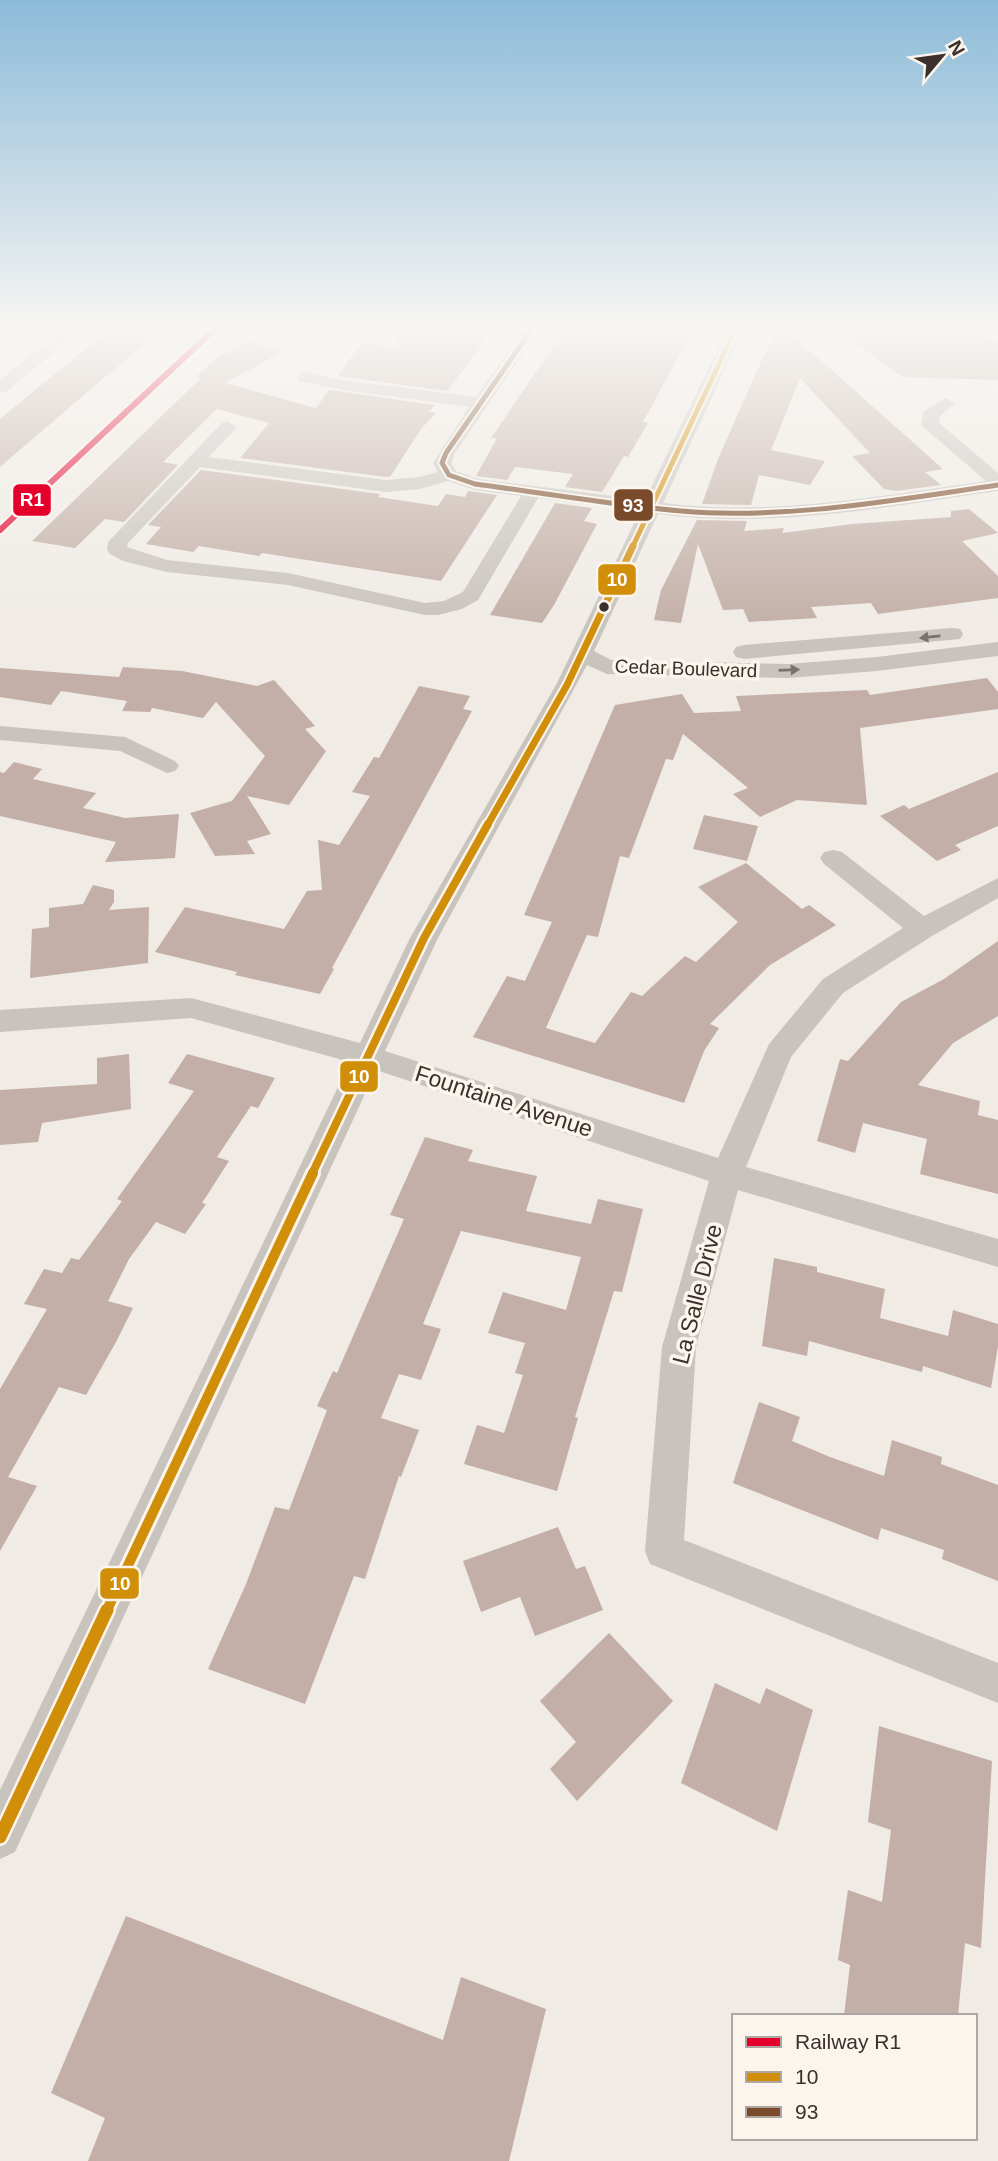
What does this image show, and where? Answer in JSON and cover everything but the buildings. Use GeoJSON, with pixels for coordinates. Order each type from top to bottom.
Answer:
{"type":"FeatureCollection","features":[{"type":"Feature","properties":{"kind":"street"},"geometry":{"type":"LineString","coordinates":[[228,427],[118,542],[117,550],[126,556],[189,569],[268,576],[326,586],[425,609],[442,609],[460,604],[471,596],[533,491]]}},
{"type":"Feature","properties":{"kind":"street"},"geometry":{"type":"LineString","coordinates":[[449,475],[442,463],[464,427]]}},
{"type":"Feature","properties":{"kind":"street"},"geometry":{"type":"LineString","coordinates":[[0,1837],[424,939],[583,654],[594,624],[690,427]]}},
{"type":"Feature","properties":{"kind":"street"},"geometry":{"type":"LineString","coordinates":[[932,427],[998,483]]}},
{"type":"Feature","properties":{"kind":"street"},"geometry":{"type":"LineString","coordinates":[[195,461],[386,486],[403,486],[449,475],[475,484],[712,513],[884,501],[998,483]]}},
{"type":"Feature","properties":{"kind":"street","name":"Cedar Boulevard"},"geometry":{"type":"LineString","coordinates":[[583,654],[621,649],[686,652],[786,650],[998,629]]}},
{"type":"Feature","properties":{"kind":"street","name":"Cedar Boulevard"},"geometry":{"type":"LineString","coordinates":[[583,654],[607,667],[788,671],[877,664],[998,649]]}},
{"type":"Feature","properties":{"kind":"street"},"geometry":{"type":"LineString","coordinates":[[0,733],[125,744],[167,766]]}},
{"type":"Feature","properties":{"kind":"street"},"geometry":{"type":"LineString","coordinates":[[833,858],[922,929]]}},
{"type":"Feature","properties":{"kind":"street","name":"La Salle Drive"},"geometry":{"type":"LineString","coordinates":[[998,887],[922,929],[833,986],[779,1052],[727,1174],[679,1347],[664,1551],[998,1683]]}},
{"type":"Feature","properties":{"kind":"street","name":"Fountaine Avenue"},"geometry":{"type":"LineString","coordinates":[[0,1021],[191,1008],[368,1056],[727,1174],[998,1254]]}},
{"type":"Feature","properties":{"kind":"rail line","name":"R1"},"geometry":{"type":"LineString","coordinates":[[0,530],[110,427]]}},
{"type":"Feature","properties":{"kind":"transit line","name":"93"},"geometry":{"type":"LineString","coordinates":[[464,427],[442,463],[449,475],[475,484],[681,511],[760,512],[840,506],[998,485]]}},
{"type":"Feature","properties":{"kind":"transit line","name":"10"},"geometry":{"type":"LineString","coordinates":[[0,1837],[424,938],[567,685],[689,427]]}}]}
